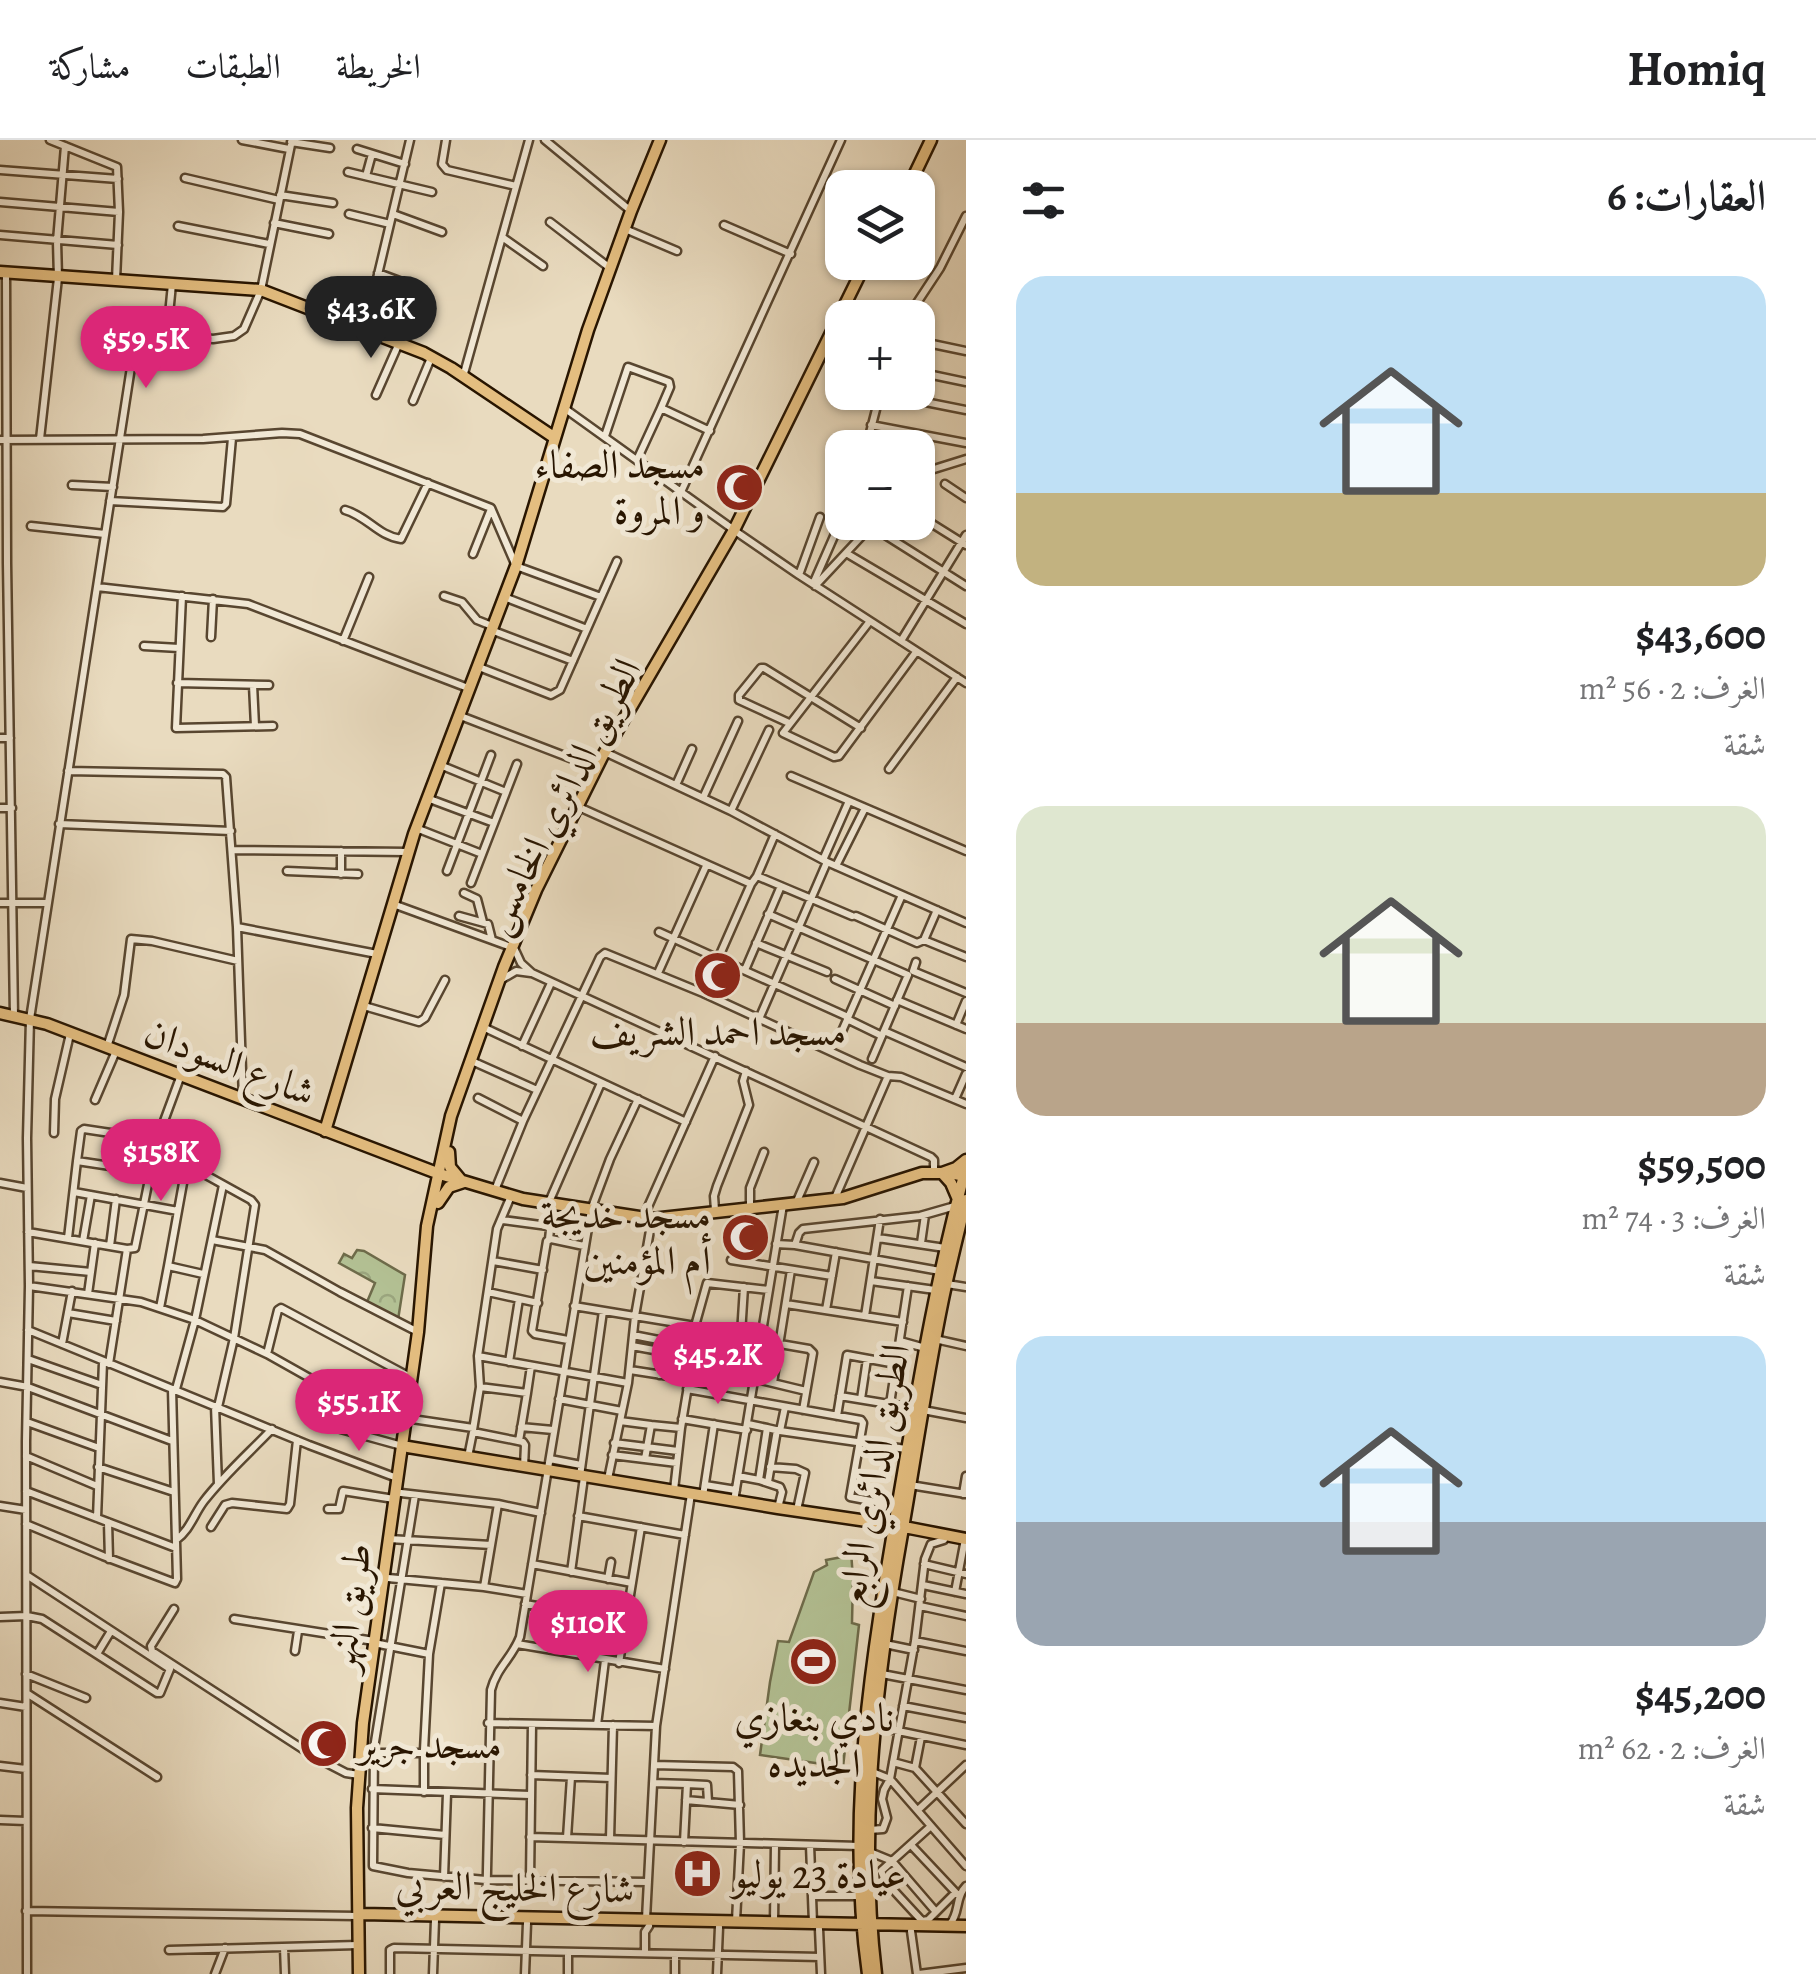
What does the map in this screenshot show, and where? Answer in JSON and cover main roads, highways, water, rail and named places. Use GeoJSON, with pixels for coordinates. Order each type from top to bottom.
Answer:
{"type":"FeatureCollection","features":[{"type":"Feature","properties":{"kind":"main road"},"geometry":{"type":"LineString","coordinates":[[325,1131],[416,828],[516,566],[610,268],[660,140]]}},
{"type":"Feature","properties":{"kind":"main road"},"geometry":{"type":"LineString","coordinates":[[914,170],[929,140]]}},
{"type":"Feature","properties":{"kind":"main road"},"geometry":{"type":"LineString","coordinates":[[3,272],[261,290],[432,357],[555,438]]}},
{"type":"Feature","properties":{"kind":"main road","name":"الطريق الدائري الخامس"},"geometry":{"type":"LineString","coordinates":[[446,1150],[450,1116],[536,890],[596,768],[736,531],[860,280]]}},
{"type":"Feature","properties":{"kind":"main road","name":"الطريق الدائري الخامس"},"geometry":{"type":"LineString","coordinates":[[573,818],[736,531],[825,354]]}},
{"type":"Feature","properties":{"kind":"main road","name":"الطريق الدائري الخامس"},"geometry":{"type":"LineString","coordinates":[[426,1251],[427,1226],[446,1150],[513,948]]}},
{"type":"Feature","properties":{"kind":"main road","name":"شارع السودان"},"geometry":{"type":"LineString","coordinates":[[0,1013],[70,1032],[440,1174],[511,1196],[590,1210],[647,1219],[834,1198],[862,1193],[915,1174],[965,1173]]}},
{"type":"Feature","properties":{"kind":"main road"},"geometry":{"type":"LineString","coordinates":[[414,1164],[430,1161],[446,1150],[454,1173],[465,1182]]}},
{"type":"Feature","properties":{"kind":"main road"},"geometry":{"type":"LineString","coordinates":[[938,1173],[956,1168],[966,1160]]}},
{"type":"Feature","properties":{"kind":"main road"},"geometry":{"type":"LineString","coordinates":[[414,1164],[430,1179],[435,1199],[449,1187],[465,1182]]}},
{"type":"Feature","properties":{"kind":"main road"},"geometry":{"type":"LineString","coordinates":[[938,1173],[952,1183],[962,1203]]}},
{"type":"Feature","properties":{"kind":"main road","name":"الطريق الدائري الرابع"},"geometry":{"type":"LineString","coordinates":[[868,1974],[865,1849],[874,1726],[893,1592],[892,1526],[910,1486],[925,1348],[962,1203],[965,1173]]}},
{"type":"Feature","properties":{"kind":"main road","name":"الطريق الدائري الخامس"},"geometry":{"type":"LineString","coordinates":[[420,1332],[435,1199]]}},
{"type":"Feature","properties":{"kind":"main road","name":"طريق النهر"},"geometry":{"type":"LineString","coordinates":[[409,1420],[426,1251]]}},
{"type":"Feature","properties":{"kind":"main road","name":"الطريق الدائري الرابع"},"geometry":{"type":"LineString","coordinates":[[924,1373],[935,1339],[940,1272],[949,1251]]}},
{"type":"Feature","properties":{"kind":"main road","name":"طريق النهر"},"geometry":{"type":"LineString","coordinates":[[360,1974],[359,1775],[381,1644],[398,1496],[409,1447],[412,1378],[420,1332]]}},
{"type":"Feature","properties":{"kind":"main road","name":"الطريق الدائري الرابع"},"geometry":{"type":"LineString","coordinates":[[900,1506],[906,1449],[918,1409]]}},
{"type":"Feature","properties":{"kind":"main road"},"geometry":{"type":"LineString","coordinates":[[409,1447],[524,1467],[549,1465],[608,1481],[735,1496],[778,1508],[965,1539]]}},
{"type":"Feature","properties":{"kind":"main road","name":"طريق النهر"},"geometry":{"type":"LineString","coordinates":[[398,1496],[397,1478],[409,1447]]}},
{"type":"Feature","properties":{"kind":"main road"},"geometry":{"type":"LineString","coordinates":[[892,1526],[886,1518],[900,1506],[923,1532]]}},
{"type":"Feature","properties":{"kind":"main road"},"geometry":{"type":"LineString","coordinates":[[892,1526],[887,1536],[895,1548],[923,1532]]}},
{"type":"Feature","properties":{"kind":"main road","name":"طريق النهر"},"geometry":{"type":"LineString","coordinates":[[360,1916],[364,1775],[392,1539]]}},
{"type":"Feature","properties":{"kind":"main road","name":"الطريق الدائري الرابع"},"geometry":{"type":"LineString","coordinates":[[865,1849],[859,1804],[865,1716],[895,1548]]}},
{"type":"Feature","properties":{"kind":"main road"},"geometry":{"type":"LineString","coordinates":[[360,1940],[367,1924],[378,1916],[362,1899]]}},
{"type":"Feature","properties":{"kind":"main road"},"geometry":{"type":"LineString","coordinates":[[864,1903],[889,1927],[868,1948],[844,1926],[864,1903]]}},
{"type":"Feature","properties":{"kind":"main road","name":"شارع الخليج العربي"},"geometry":{"type":"LineString","coordinates":[[360,1916],[486,1916],[645,1926],[966,1928]]}},
{"type":"Feature","properties":{"kind":"main road","name":"شارع الخليج العربي"},"geometry":{"type":"LineString","coordinates":[[378,1916],[527,1923],[597,1921]]}},
{"type":"Feature","properties":{"kind":"main road","name":"شارع الخليج العربي"},"geometry":{"type":"LineString","coordinates":[[645,1926],[736,1921],[816,1926]]}},
{"type":"Feature","properties":{"kind":"main road","name":"شارع الخليج العربي"},"geometry":{"type":"LineString","coordinates":[[889,1927],[911,1931],[966,1928]]}},
{"type":"Feature","properties":{"kind":"main road","name":"الطريق الدائري الرابع"},"geometry":{"type":"LineString","coordinates":[[868,1948],[876,1974]]}},
{"type":"Feature","properties":{"kind":"place","name":"مسجد الصفاء و المروة"},"geometry":{"type":"Point","coordinates":[740,487]}},
{"type":"Feature","properties":{"kind":"place","name":"مسجد احمد الشريف"},"geometry":{"type":"Point","coordinates":[718,976]}},
{"type":"Feature","properties":{"kind":"place","name":"مسجد خديجة أم المؤمنين"},"geometry":{"type":"Point","coordinates":[746,1237]}},
{"type":"Feature","properties":{"kind":"place","name":"نادي بنغازي الجديده"},"geometry":{"type":"Point","coordinates":[814,1662]}},
{"type":"Feature","properties":{"kind":"place","name":"مسجد جرير"},"geometry":{"type":"Point","coordinates":[323,1744]}},
{"type":"Feature","properties":{"kind":"place","name":"عيادة 23 يوليو"},"geometry":{"type":"Point","coordinates":[697,1874]}}]}
